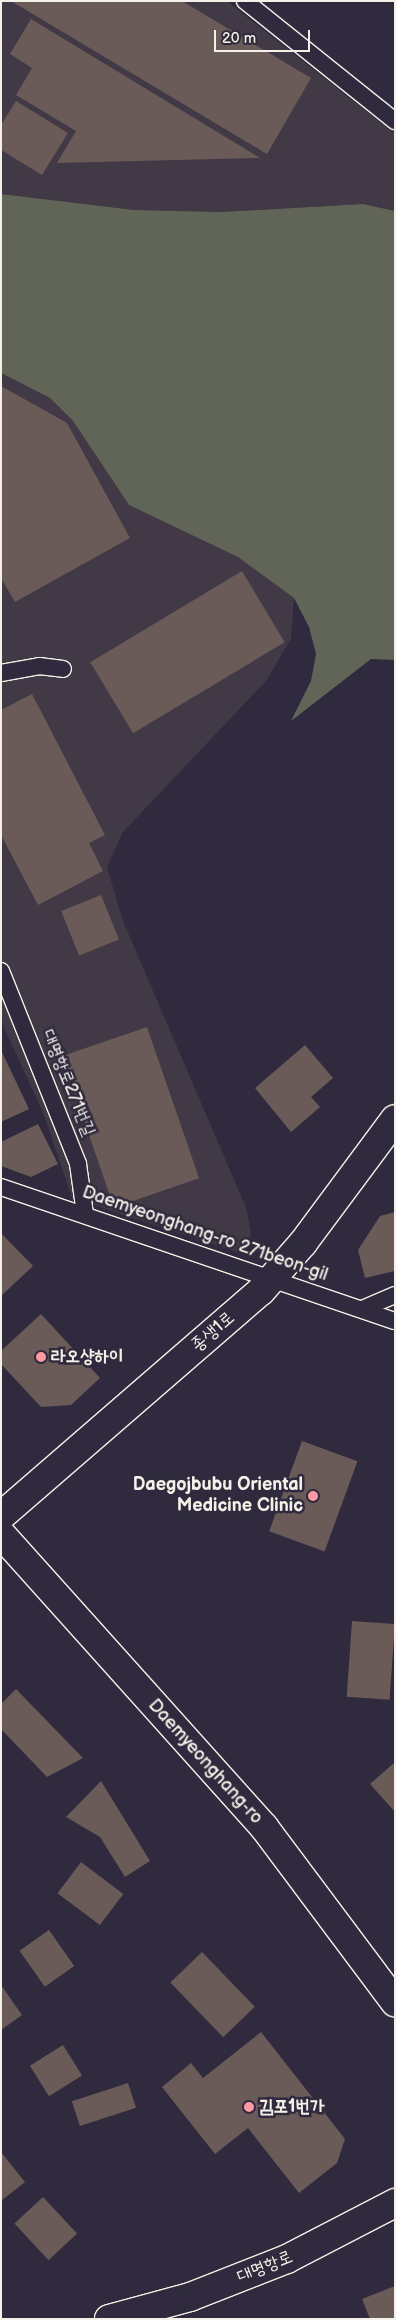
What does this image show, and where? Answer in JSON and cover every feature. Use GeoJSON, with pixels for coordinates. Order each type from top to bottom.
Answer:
{"type":"FeatureCollection","features":[{"type":"Feature","properties":{"kind":"street","name":"종생1로"},"geometry":{"type":"LineString","coordinates":[[1,1516],[273,1278],[395,1119]]}},
{"type":"Feature","properties":{"kind":"street","name":"Daemyeonghang-ro"},"geometry":{"type":"LineString","coordinates":[[1,1534],[264,1827],[395,2002]]}},
{"type":"Feature","properties":{"kind":"street","name":"대명항로"},"geometry":{"type":"LineString","coordinates":[[118,2315],[190,2297],[287,2259],[395,2202]]}},
{"type":"Feature","properties":{"kind":"lane"},"geometry":{"type":"LineString","coordinates":[[245,1],[395,121]]}},
{"type":"Feature","properties":{"kind":"lane"},"geometry":{"type":"LineString","coordinates":[[1,673],[39,666],[63,669]]}},
{"type":"Feature","properties":{"kind":"lane","name":"대명항로271번길"},"geometry":{"type":"LineString","coordinates":[[1,971],[78,1164],[85,1214]]}},
{"type":"Feature","properties":{"kind":"lane","name":"Daemyeonghang-ro 271beon-gil"},"geometry":{"type":"LineString","coordinates":[[1,1187],[395,1321]]}},
{"type":"Feature","properties":{"kind":"lane"},"geometry":{"type":"LineString","coordinates":[[362,1310],[395,1295]]}},
{"type":"Feature","properties":{"kind":"shaded area"},"geometry":{"type":"Polygon","coordinates":[[[1,1],[227,1],[395,134],[395,211],[363,204],[222,212],[134,210],[1,194],[1,1]]]}},
{"type":"Feature","properties":{"kind":"shaded area"},"geometry":{"type":"Polygon","coordinates":[[[1,373],[50,398],[73,421],[129,505],[239,557],[294,598],[291,639],[266,681],[123,832],[107,867],[123,921],[247,1210],[251,1233],[246,1255],[72,1198],[44,1115],[1,1021],[1,373]]]}},
{"type":"Feature","properties":{"kind":"green space"},"geometry":{"type":"Polygon","coordinates":[[[1,194],[134,210],[222,212],[363,204],[395,211],[395,660],[371,659],[291,721],[311,681],[316,654],[309,627],[294,598],[238,557],[129,505],[73,421],[50,398],[1,373],[1,194]]]}},
{"type":"Feature","properties":{"kind":"building"},"geometry":{"type":"Polygon","coordinates":[[[11,1],[182,1],[311,78],[267,154],[11,1]]]}},
{"type":"Feature","properties":{"kind":"building"},"geometry":{"type":"Polygon","coordinates":[[[31,19],[260,158],[57,163],[76,131],[16,95],[32,68],[10,54],[31,19]]]}},
{"type":"Feature","properties":{"kind":"building"},"geometry":{"type":"Polygon","coordinates":[[[16,101],[68,133],[42,175],[1,150],[1,125],[16,101]]]}},
{"type":"Feature","properties":{"kind":"building"},"geometry":{"type":"Polygon","coordinates":[[[1,386],[67,423],[130,538],[15,602],[1,578],[1,386]]]}},
{"type":"Feature","properties":{"kind":"building"},"geometry":{"type":"Polygon","coordinates":[[[242,571],[285,642],[133,733],[90,662],[242,571]]]}},
{"type":"Feature","properties":{"kind":"building"},"geometry":{"type":"Polygon","coordinates":[[[32,694],[105,835],[89,843],[103,871],[38,905],[1,835],[1,710],[32,694]]]}},
{"type":"Feature","properties":{"kind":"building"},"geometry":{"type":"Polygon","coordinates":[[[101,895],[119,940],[79,956],[61,911],[101,895]]]}},
{"type":"Feature","properties":{"kind":"building"},"geometry":{"type":"Polygon","coordinates":[[[147,1027],[199,1178],[114,1208],[62,1056],[147,1027]]]}},
{"type":"Feature","properties":{"kind":"building"},"geometry":{"type":"Polygon","coordinates":[[[305,1045],[333,1078],[311,1097],[320,1107],[291,1132],[255,1088],[305,1045]]]}},
{"type":"Feature","properties":{"kind":"building"},"geometry":{"type":"Polygon","coordinates":[[[1,1050],[29,1109],[1,1122],[1,1050]]]}},
{"type":"Feature","properties":{"kind":"building"},"geometry":{"type":"Polygon","coordinates":[[[38,1124],[58,1164],[31,1177],[1,1166],[1,1142],[38,1124]]]}},
{"type":"Feature","properties":{"kind":"building"},"geometry":{"type":"Polygon","coordinates":[[[395,1212],[395,1271],[365,1278],[358,1250],[380,1216],[395,1212]]]}},
{"type":"Feature","properties":{"kind":"building"},"geometry":{"type":"Polygon","coordinates":[[[1,1233],[33,1266],[1,1296],[1,1233]]]}},
{"type":"Feature","properties":{"kind":"building","name":"라오샹하이"},"geometry":{"type":"Polygon","coordinates":[[[41,1314],[100,1378],[71,1405],[41,1407],[1,1364],[1,1351],[41,1314]]]}},
{"type":"Feature","properties":{"kind":"building","name":"Daegojbubu Oriental Medicine Clinic"},"geometry":{"type":"Polygon","coordinates":[[[302,1441],[357,1461],[325,1551],[269,1531],[302,1441]]]}},
{"type":"Feature","properties":{"kind":"building"},"geometry":{"type":"Polygon","coordinates":[[[352,1621],[395,1624],[390,1700],[347,1697],[352,1621]]]}},
{"type":"Feature","properties":{"kind":"building"},"geometry":{"type":"Polygon","coordinates":[[[16,1689],[83,1758],[47,1777],[1,1729],[1,1704],[16,1689]]]}},
{"type":"Feature","properties":{"kind":"building"},"geometry":{"type":"Polygon","coordinates":[[[395,1762],[395,1812],[370,1784],[395,1762]]]}},
{"type":"Feature","properties":{"kind":"building"},"geometry":{"type":"Polygon","coordinates":[[[101,1781],[150,1861],[125,1877],[100,1837],[66,1817],[101,1781]]]}},
{"type":"Feature","properties":{"kind":"building"},"geometry":{"type":"Polygon","coordinates":[[[81,1862],[123,1894],[100,1925],[58,1893],[81,1862]]]}},
{"type":"Feature","properties":{"kind":"building"},"geometry":{"type":"Polygon","coordinates":[[[49,1930],[74,1966],[45,1987],[20,1951],[49,1930]]]}},
{"type":"Feature","properties":{"kind":"building"},"geometry":{"type":"Polygon","coordinates":[[[202,1952],[255,2007],[223,2037],[170,1983],[202,1952]]]}},
{"type":"Feature","properties":{"kind":"building"},"geometry":{"type":"Polygon","coordinates":[[[1,1985],[22,2015],[1,2030],[1,1985]]]}},
{"type":"Feature","properties":{"kind":"building","name":"김포1번가"},"geometry":{"type":"Polygon","coordinates":[[[261,2032],[345,2139],[337,2163],[299,2193],[248,2128],[215,2154],[162,2087],[191,2063],[203,2078],[261,2032]]]}},
{"type":"Feature","properties":{"kind":"building"},"geometry":{"type":"Polygon","coordinates":[[[63,2045],[82,2076],[49,2096],[30,2066],[63,2045]]]}},
{"type":"Feature","properties":{"kind":"building"},"geometry":{"type":"Polygon","coordinates":[[[128,2083],[136,2108],[80,2126],[72,2101],[128,2083]]]}},
{"type":"Feature","properties":{"kind":"building"},"geometry":{"type":"Polygon","coordinates":[[[1,2152],[25,2182],[1,2201],[1,2152]]]}},
{"type":"Feature","properties":{"kind":"building"},"geometry":{"type":"Polygon","coordinates":[[[43,2197],[77,2234],[49,2260],[14,2224],[43,2197]]]}},
{"type":"Feature","properties":{"kind":"building"},"geometry":{"type":"Polygon","coordinates":[[[395,2286],[395,2319],[370,2319],[362,2299],[395,2286]]]}},
{"type":"Feature","properties":{"kind":"place","name":"라오샹하이"},"geometry":{"type":"Point","coordinates":[41,1357]}},
{"type":"Feature","properties":{"kind":"place","name":"Daegojbubu Oriental Medicine Clinic"},"geometry":{"type":"Point","coordinates":[313,1496]}},
{"type":"Feature","properties":{"kind":"place","name":"김포1번가"},"geometry":{"type":"Point","coordinates":[249,2107]}}]}
